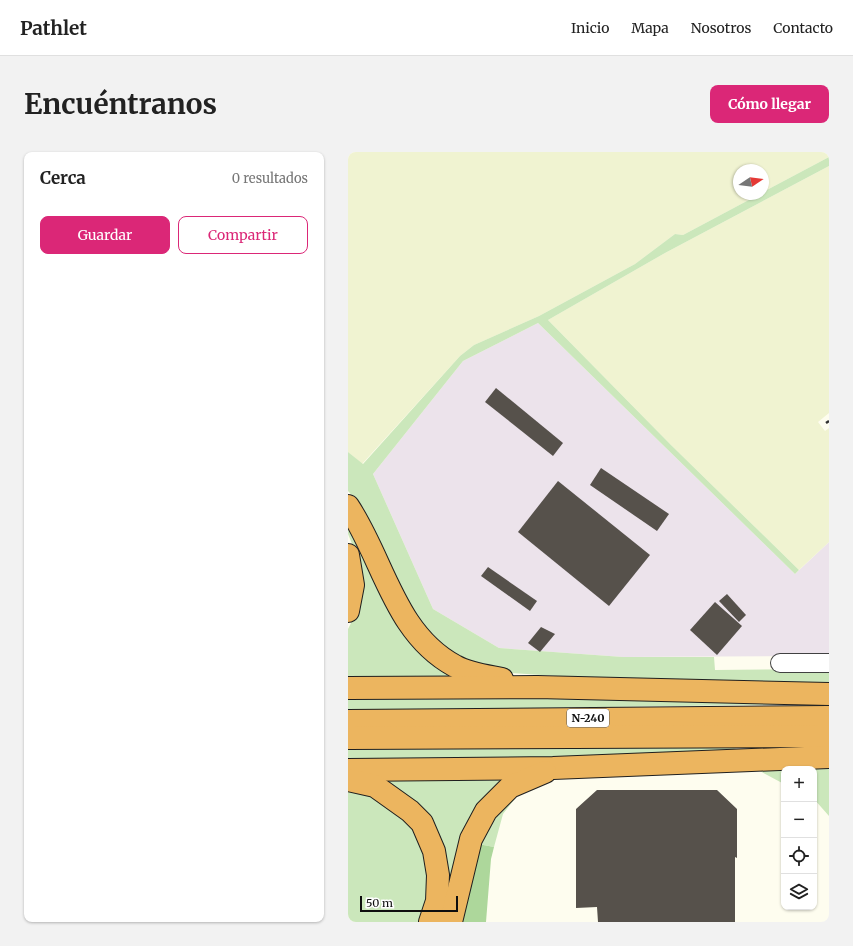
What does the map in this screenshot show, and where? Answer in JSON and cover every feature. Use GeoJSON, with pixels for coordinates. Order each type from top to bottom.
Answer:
{"type":"FeatureCollection","features":[{"type":"Feature","properties":{"kind":"highway"},"geometry":{"type":"LineString","coordinates":[[348,506],[370,545],[399,609],[422,642],[436,655],[456,667],[477,674],[537,687]]}},
{"type":"Feature","properties":{"kind":"highway"},"geometry":{"type":"LineString","coordinates":[[348,555],[353,585],[348,611]]}},
{"type":"Feature","properties":{"kind":"highway"},"geometry":{"type":"LineString","coordinates":[[348,688],[537,687],[829,694]]}},
{"type":"Feature","properties":{"kind":"highway","name":"N-240"},"geometry":{"type":"LineString","coordinates":[[348,721],[829,717]]}},
{"type":"Feature","properties":{"kind":"highway","name":"N-240"},"geometry":{"type":"LineString","coordinates":[[348,738],[829,736]]}},
{"type":"Feature","properties":{"kind":"highway"},"geometry":{"type":"LineString","coordinates":[[348,770],[553,768],[829,757]]}},
{"type":"Feature","properties":{"kind":"highway"},"geometry":{"type":"LineString","coordinates":[[451,922],[471,839],[486,811],[510,787],[553,768]]}},
{"type":"Feature","properties":{"kind":"highway"},"geometry":{"type":"LineString","coordinates":[[348,780],[375,786],[410,811],[422,823],[434,851],[438,875],[437,901],[430,922]]}},
{"type":"Feature","properties":{"kind":"street"},"geometry":{"type":"LineString","coordinates":[[780,664],[829,663]]}},
{"type":"Feature","properties":{"kind":"shaded area"},"geometry":{"type":"Polygon","coordinates":[[[538,323],[795,574],[829,542],[829,656],[623,657],[499,648],[433,609],[373,474],[463,361],[538,323]]]}},
{"type":"Feature","properties":{"kind":"green space"},"geometry":{"type":"Polygon","coordinates":[[[348,152],[829,152],[829,157],[769,189],[769,164],[733,164],[733,200],[749,200],[683,235],[675,234],[635,264],[539,316],[474,345],[460,356],[362,464],[348,452],[348,152]]]}},
{"type":"Feature","properties":{"kind":"green space"},"geometry":{"type":"Polygon","coordinates":[[[829,157],[829,166],[769,198],[769,189],[829,157]]]}},
{"type":"Feature","properties":{"kind":"green space"},"geometry":{"type":"Polygon","coordinates":[[[829,166],[829,413],[818,422],[825,431],[829,428],[829,542],[799,570],[671,445],[548,320],[665,253],[765,200],[769,200],[769,198],[829,166]]]}},
{"type":"Feature","properties":{"kind":"green space"},"geometry":{"type":"Polygon","coordinates":[[[749,200],[765,200],[665,253],[548,320],[671,445],[799,570],[795,574],[538,323],[463,361],[373,474],[433,609],[499,648],[623,657],[714,657],[715,670],[829,669],[829,685],[665,683],[511,673],[471,663],[439,645],[414,615],[364,509],[348,491],[348,452],[363,464],[460,356],[474,345],[539,316],[635,264],[675,234],[683,235],[749,200]]]}},
{"type":"Feature","properties":{"kind":"green space"},"geometry":{"type":"Polygon","coordinates":[[[348,518],[453,676],[453,679],[348,678],[348,629],[353,619],[355,551],[348,534],[348,518]]]}},
{"type":"Feature","properties":{"kind":"green space"},"geometry":{"type":"Polygon","coordinates":[[[348,694],[819,704],[348,711],[348,694]]]}},
{"type":"Feature","properties":{"kind":"green space"},"geometry":{"type":"Polygon","coordinates":[[[348,746],[731,747],[742,751],[724,754],[348,762],[348,746]]]}},
{"type":"Feature","properties":{"kind":"green space"},"geometry":{"type":"Polygon","coordinates":[[[829,765],[829,816],[817,802],[817,766],[815,766],[829,765]]]}},
{"type":"Feature","properties":{"kind":"green space"},"geometry":{"type":"Polygon","coordinates":[[[781,768],[781,782],[758,770],[781,768]]]}},
{"type":"Feature","properties":{"kind":"green space"},"geometry":{"type":"Polygon","coordinates":[[[513,778],[452,904],[446,875],[377,779],[513,778]]]}},
{"type":"Feature","properties":{"kind":"green space"},"geometry":{"type":"Polygon","coordinates":[[[348,786],[377,796],[402,816],[424,843],[431,888],[420,922],[348,922],[348,786]]]}},
{"type":"Feature","properties":{"kind":"green space"},"geometry":{"type":"Polygon","coordinates":[[[517,796],[503,814],[494,847],[478,844],[499,808],[517,796]]]}},
{"type":"Feature","properties":{"kind":"green space"},"geometry":{"type":"Polygon","coordinates":[[[478,844],[494,847],[491,859],[486,922],[463,922],[478,844]]]}},
{"type":"Feature","properties":{"kind":"building"},"geometry":{"type":"Polygon","coordinates":[[[496,388],[563,443],[553,456],[485,402],[496,388]]]}},
{"type":"Feature","properties":{"kind":"building"},"geometry":{"type":"Polygon","coordinates":[[[601,468],[669,514],[657,531],[590,485],[601,468]]]}},
{"type":"Feature","properties":{"kind":"building"},"geometry":{"type":"Polygon","coordinates":[[[558,481],[650,555],[609,606],[518,532],[558,481]]]}},
{"type":"Feature","properties":{"kind":"building"},"geometry":{"type":"Polygon","coordinates":[[[488,567],[537,601],[530,611],[481,576],[488,567]]]}},
{"type":"Feature","properties":{"kind":"building"},"geometry":{"type":"Polygon","coordinates":[[[727,594],[746,615],[739,622],[719,601],[727,594]]]}},
{"type":"Feature","properties":{"kind":"building"},"geometry":{"type":"Polygon","coordinates":[[[715,602],[742,626],[717,655],[690,630],[715,602]]]}},
{"type":"Feature","properties":{"kind":"building"},"geometry":{"type":"Polygon","coordinates":[[[541,627],[555,634],[540,652],[528,643],[541,627]]]}},
{"type":"Feature","properties":{"kind":"building"},"geometry":{"type":"Polygon","coordinates":[[[597,790],[717,790],[737,809],[735,922],[598,922],[597,907],[576,908],[576,809],[597,790]]]}}]}
